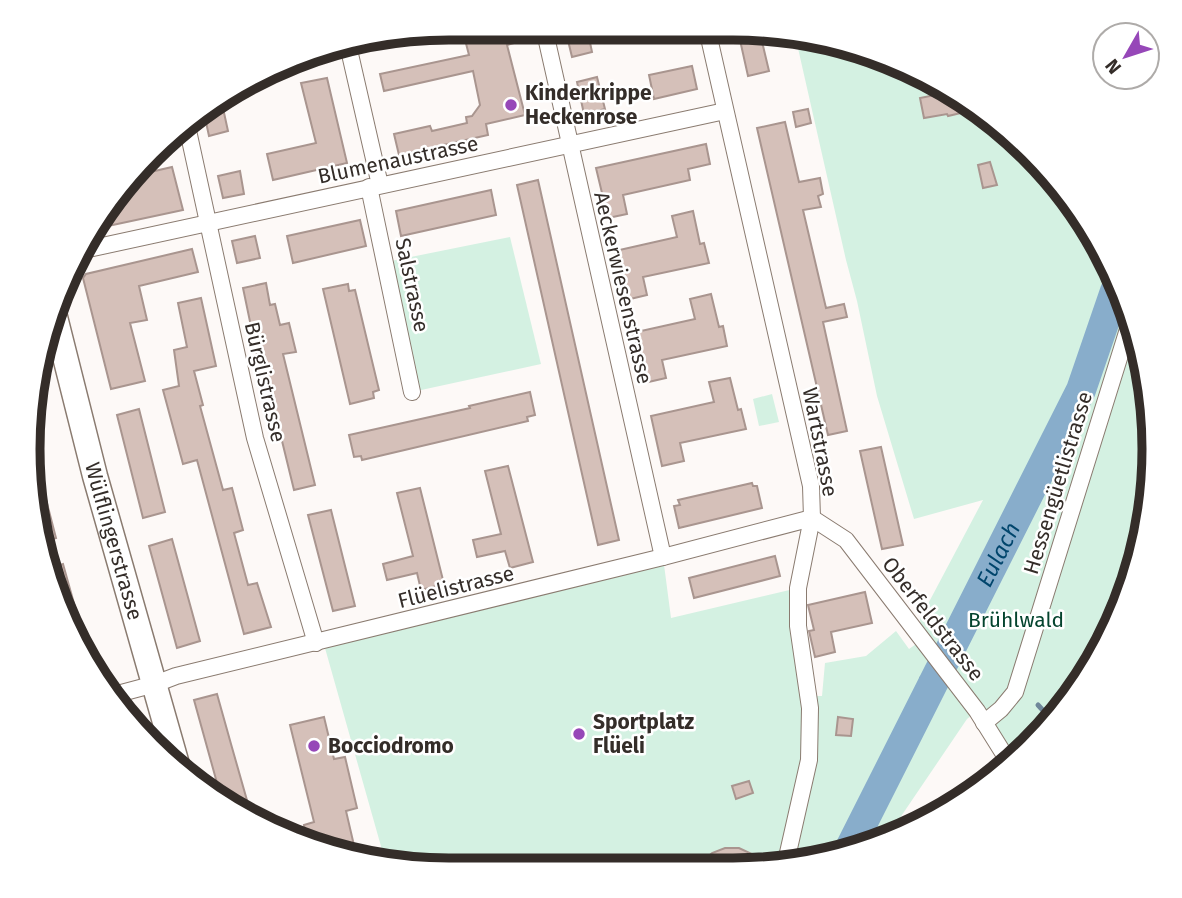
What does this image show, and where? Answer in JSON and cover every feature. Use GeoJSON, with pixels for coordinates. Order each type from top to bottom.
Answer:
{"type":"FeatureCollection","features":[{"type":"Feature","properties":{"kind":"main road","name":"Wülflingerstrasse"},"geometry":{"type":"LineString","coordinates":[[58,330],[95,476],[173,751]]}},
{"type":"Feature","properties":{"kind":"street","name":"Aeckerwiesenstrasse"},"geometry":{"type":"LineString","coordinates":[[547,40],[663,557]]}},
{"type":"Feature","properties":{"kind":"street","name":"Wartstrasse"},"geometry":{"type":"LineString","coordinates":[[709,40],[811,486],[812,518],[798,588],[799,625],[810,708],[809,760],[788,854]]}},
{"type":"Feature","properties":{"kind":"street","name":"Salstrasse"},"geometry":{"type":"LineString","coordinates":[[349,53],[412,392]]}},
{"type":"Feature","properties":{"kind":"street","name":"Blumenaustrasse"},"geometry":{"type":"LineString","coordinates":[[93,248],[725,111]]}},
{"type":"Feature","properties":{"kind":"street","name":"Bürglistrasse"},"geometry":{"type":"LineString","coordinates":[[189,134],[256,438],[316,643]]}},
{"type":"Feature","properties":{"kind":"street","name":"Hessengüetlistrasse"},"geometry":{"type":"LineString","coordinates":[[984,723],[1001,709],[1014,692],[1126,336]]}},
{"type":"Feature","properties":{"kind":"street","name":"Flüelistrasse"},"geometry":{"type":"LineString","coordinates":[[121,693],[176,676],[812,518]]}},
{"type":"Feature","properties":{"kind":"street","name":"Oberfeldstrasse"},"geometry":{"type":"LineString","coordinates":[[812,518],[846,540],[962,690],[1004,755]]}},
{"type":"Feature","properties":{"kind":"green space","name":"Brühlwald"},"geometry":{"type":"Polygon","coordinates":[[[797,46],[864,62],[914,82],[937,95],[1003,142],[1057,200],[1100,268],[1128,343],[1141,422],[1141,476],[1128,555],[1111,605],[1073,676],[1040,719],[1005,754],[977,711],[967,719],[896,824],[839,844],[793,853],[814,696],[822,696],[825,663],[866,656],[896,631],[909,649],[922,640],[920,619],[983,500],[914,519],[877,396],[797,46]]]}},
{"type":"Feature","properties":{"kind":"green space"},"geometry":{"type":"Polygon","coordinates":[[[510,237],[541,364],[412,392],[386,262],[510,237]]]}},
{"type":"Feature","properties":{"kind":"green space"},"geometry":{"type":"Polygon","coordinates":[[[772,394],[779,422],[759,426],[753,399],[772,394]]]}},
{"type":"Feature","properties":{"kind":"green space","name":"Sportplatz Flüeli"},"geometry":{"type":"Polygon","coordinates":[[[663,557],[671,618],[798,588],[810,708],[787,854],[733,858],[449,858],[383,852],[323,641],[663,557]]]}},
{"type":"Feature","properties":{"kind":"building"},"geometry":{"type":"Polygon","coordinates":[[[465,40],[513,40],[514,43],[507,45],[525,115],[486,124],[488,135],[399,155],[394,134],[430,126],[432,131],[467,123],[466,117],[472,116],[480,105],[473,71],[384,91],[380,74],[469,55],[465,40]]]}},
{"type":"Feature","properties":{"kind":"building"},"geometry":{"type":"Polygon","coordinates":[[[568,40],[590,40],[592,52],[572,57],[568,40]]]}},
{"type":"Feature","properties":{"kind":"building"},"geometry":{"type":"Polygon","coordinates":[[[740,40],[762,41],[769,71],[748,76],[740,40]]]}},
{"type":"Feature","properties":{"kind":"building"},"geometry":{"type":"Polygon","coordinates":[[[692,66],[697,89],[654,99],[649,75],[692,66]]]}},
{"type":"Feature","properties":{"kind":"building"},"geometry":{"type":"Polygon","coordinates":[[[597,77],[605,109],[584,114],[577,82],[597,77]]]}},
{"type":"Feature","properties":{"kind":"building"},"geometry":{"type":"Polygon","coordinates":[[[327,78],[347,163],[273,180],[267,154],[316,143],[301,83],[327,78]]]}},
{"type":"Feature","properties":{"kind":"building"},"geometry":{"type":"Polygon","coordinates":[[[936,95],[964,112],[924,118],[920,98],[936,95]]]}},
{"type":"Feature","properties":{"kind":"building"},"geometry":{"type":"Polygon","coordinates":[[[223,108],[228,131],[209,136],[206,121],[223,108]]]}},
{"type":"Feature","properties":{"kind":"building"},"geometry":{"type":"Polygon","coordinates":[[[808,109],[811,123],[796,127],[793,112],[808,109]]]}},
{"type":"Feature","properties":{"kind":"building"},"geometry":{"type":"Polygon","coordinates":[[[785,122],[799,182],[820,178],[823,194],[818,196],[821,207],[803,210],[826,308],[844,304],[847,317],[823,322],[847,431],[828,435],[757,128],[785,122]]]}},
{"type":"Feature","properties":{"kind":"building"},"geometry":{"type":"Polygon","coordinates":[[[706,144],[710,164],[688,169],[690,180],[623,195],[627,214],[608,218],[596,168],[706,144]]]}},
{"type":"Feature","properties":{"kind":"building"},"geometry":{"type":"Polygon","coordinates":[[[990,162],[997,185],[983,188],[978,165],[990,162]]]}},
{"type":"Feature","properties":{"kind":"building"},"geometry":{"type":"Polygon","coordinates":[[[172,167],[183,210],[106,226],[125,200],[148,173],[172,167]]]}},
{"type":"Feature","properties":{"kind":"building"},"geometry":{"type":"Polygon","coordinates":[[[240,171],[244,194],[223,198],[218,176],[240,171]]]}},
{"type":"Feature","properties":{"kind":"building"},"geometry":{"type":"Polygon","coordinates":[[[538,180],[619,540],[598,545],[517,185],[538,180]]]}},
{"type":"Feature","properties":{"kind":"building"},"geometry":{"type":"Polygon","coordinates":[[[491,190],[496,215],[401,236],[396,211],[491,190]]]}},
{"type":"Feature","properties":{"kind":"building"},"geometry":{"type":"Polygon","coordinates":[[[693,211],[700,244],[704,243],[709,263],[643,277],[647,295],[626,300],[615,251],[677,237],[672,216],[693,211]]]}},
{"type":"Feature","properties":{"kind":"building"},"geometry":{"type":"Polygon","coordinates":[[[360,220],[366,246],[293,263],[287,236],[360,220]]]}},
{"type":"Feature","properties":{"kind":"building"},"geometry":{"type":"Polygon","coordinates":[[[255,236],[260,258],[237,263],[232,241],[255,236]]]}},
{"type":"Feature","properties":{"kind":"building"},"geometry":{"type":"Polygon","coordinates":[[[192,249],[198,272],[139,286],[147,320],[130,323],[145,381],[111,389],[83,278],[86,274],[192,249]]]}},
{"type":"Feature","properties":{"kind":"building"},"geometry":{"type":"Polygon","coordinates":[[[266,283],[270,305],[275,304],[280,325],[289,323],[296,352],[283,354],[315,485],[294,490],[262,359],[258,360],[243,288],[266,283]]]}},
{"type":"Feature","properties":{"kind":"building"},"geometry":{"type":"Polygon","coordinates":[[[348,284],[349,291],[355,290],[379,390],[373,392],[374,398],[350,404],[323,289],[348,284]]]}},
{"type":"Feature","properties":{"kind":"building"},"geometry":{"type":"Polygon","coordinates":[[[711,294],[727,346],[662,360],[666,378],[644,383],[632,333],[695,319],[690,299],[711,294]]]}},
{"type":"Feature","properties":{"kind":"building"},"geometry":{"type":"Polygon","coordinates":[[[201,298],[216,366],[194,371],[203,405],[200,406],[223,490],[232,488],[243,530],[234,533],[248,585],[257,583],[271,627],[244,634],[197,460],[183,464],[163,390],[179,386],[174,350],[187,347],[178,303],[201,298]]]}},
{"type":"Feature","properties":{"kind":"building"},"geometry":{"type":"Polygon","coordinates":[[[730,378],[746,429],[680,443],[684,461],[662,466],[651,416],[714,402],[709,382],[730,378]]]}},
{"type":"Feature","properties":{"kind":"building"},"geometry":{"type":"Polygon","coordinates":[[[530,392],[535,415],[527,417],[528,421],[362,460],[361,456],[354,457],[349,435],[530,392]]]}},
{"type":"Feature","properties":{"kind":"building"},"geometry":{"type":"Polygon","coordinates":[[[139,409],[165,512],[143,518],[117,415],[139,409]]]}},
{"type":"Feature","properties":{"kind":"building"},"geometry":{"type":"Polygon","coordinates":[[[881,447],[903,545],[882,549],[860,451],[881,447]]]}},
{"type":"Feature","properties":{"kind":"building"},"geometry":{"type":"Polygon","coordinates":[[[508,466],[533,562],[510,568],[505,551],[477,557],[473,540],[501,534],[485,471],[508,466]]]}},
{"type":"Feature","properties":{"kind":"building"},"geometry":{"type":"Polygon","coordinates":[[[752,483],[757,486],[762,508],[679,528],[674,506],[680,505],[678,500],[752,483]]]}},
{"type":"Feature","properties":{"kind":"building"},"geometry":{"type":"Polygon","coordinates":[[[42,484],[56,538],[50,540],[48,529],[42,484]]]}},
{"type":"Feature","properties":{"kind":"building"},"geometry":{"type":"Polygon","coordinates":[[[420,488],[444,584],[421,590],[417,573],[387,580],[383,564],[413,556],[397,493],[420,488]]]}},
{"type":"Feature","properties":{"kind":"building"},"geometry":{"type":"Polygon","coordinates":[[[331,510],[355,606],[333,611],[308,515],[331,510]]]}},
{"type":"Feature","properties":{"kind":"building"},"geometry":{"type":"Polygon","coordinates":[[[172,539],[200,641],[177,648],[149,546],[172,539]]]}},
{"type":"Feature","properties":{"kind":"building"},"geometry":{"type":"Polygon","coordinates":[[[775,556],[780,576],[694,598],[689,578],[775,556]]]}},
{"type":"Feature","properties":{"kind":"building"},"geometry":{"type":"Polygon","coordinates":[[[63,564],[75,607],[71,605],[57,566],[63,564]]]}},
{"type":"Feature","properties":{"kind":"building"},"geometry":{"type":"Polygon","coordinates":[[[865,592],[872,623],[831,632],[835,652],[815,657],[809,631],[814,630],[808,605],[865,592]]]}},
{"type":"Feature","properties":{"kind":"building"},"geometry":{"type":"Polygon","coordinates":[[[217,694],[248,805],[218,786],[194,700],[217,694]]]}},
{"type":"Feature","properties":{"kind":"building"},"geometry":{"type":"Polygon","coordinates":[[[324,717],[334,759],[345,757],[357,808],[346,811],[354,847],[305,831],[304,825],[314,822],[290,725],[324,717]]]}},
{"type":"Feature","properties":{"kind":"building"},"geometry":{"type":"Polygon","coordinates":[[[838,717],[853,719],[851,736],[836,735],[838,717]]]}},
{"type":"Feature","properties":{"kind":"building"},"geometry":{"type":"Polygon","coordinates":[[[749,781],[753,793],[736,799],[732,786],[749,781]]]}},
{"type":"Feature","properties":{"kind":"building"},"geometry":{"type":"Polygon","coordinates":[[[725,848],[739,848],[756,857],[707,858],[725,848]]]}},
{"type":"Feature","properties":{"kind":"waterway","name":"Eulach"},"geometry":{"type":"LineString","coordinates":[[855,839],[1081,390],[1113,298]]}},
{"type":"Feature","properties":{"kind":"waterway"},"geometry":{"type":"LineString","coordinates":[[1111,305],[1116,306]]}},
{"type":"Feature","properties":{"kind":"waterway"},"geometry":{"type":"LineString","coordinates":[[922,678],[929,690]]}},
{"type":"Feature","properties":{"kind":"waterway"},"geometry":{"type":"LineString","coordinates":[[1038,705],[1045,713]]}},
{"type":"Feature","properties":{"kind":"place","name":"Kinderkrippe Heckenrose"},"geometry":{"type":"Point","coordinates":[511,105]}},
{"type":"Feature","properties":{"kind":"place","name":"Sportplatz Flüeli"},"geometry":{"type":"Point","coordinates":[579,734]}},
{"type":"Feature","properties":{"kind":"place","name":"Bocciodromo"},"geometry":{"type":"Point","coordinates":[314,746]}}]}
